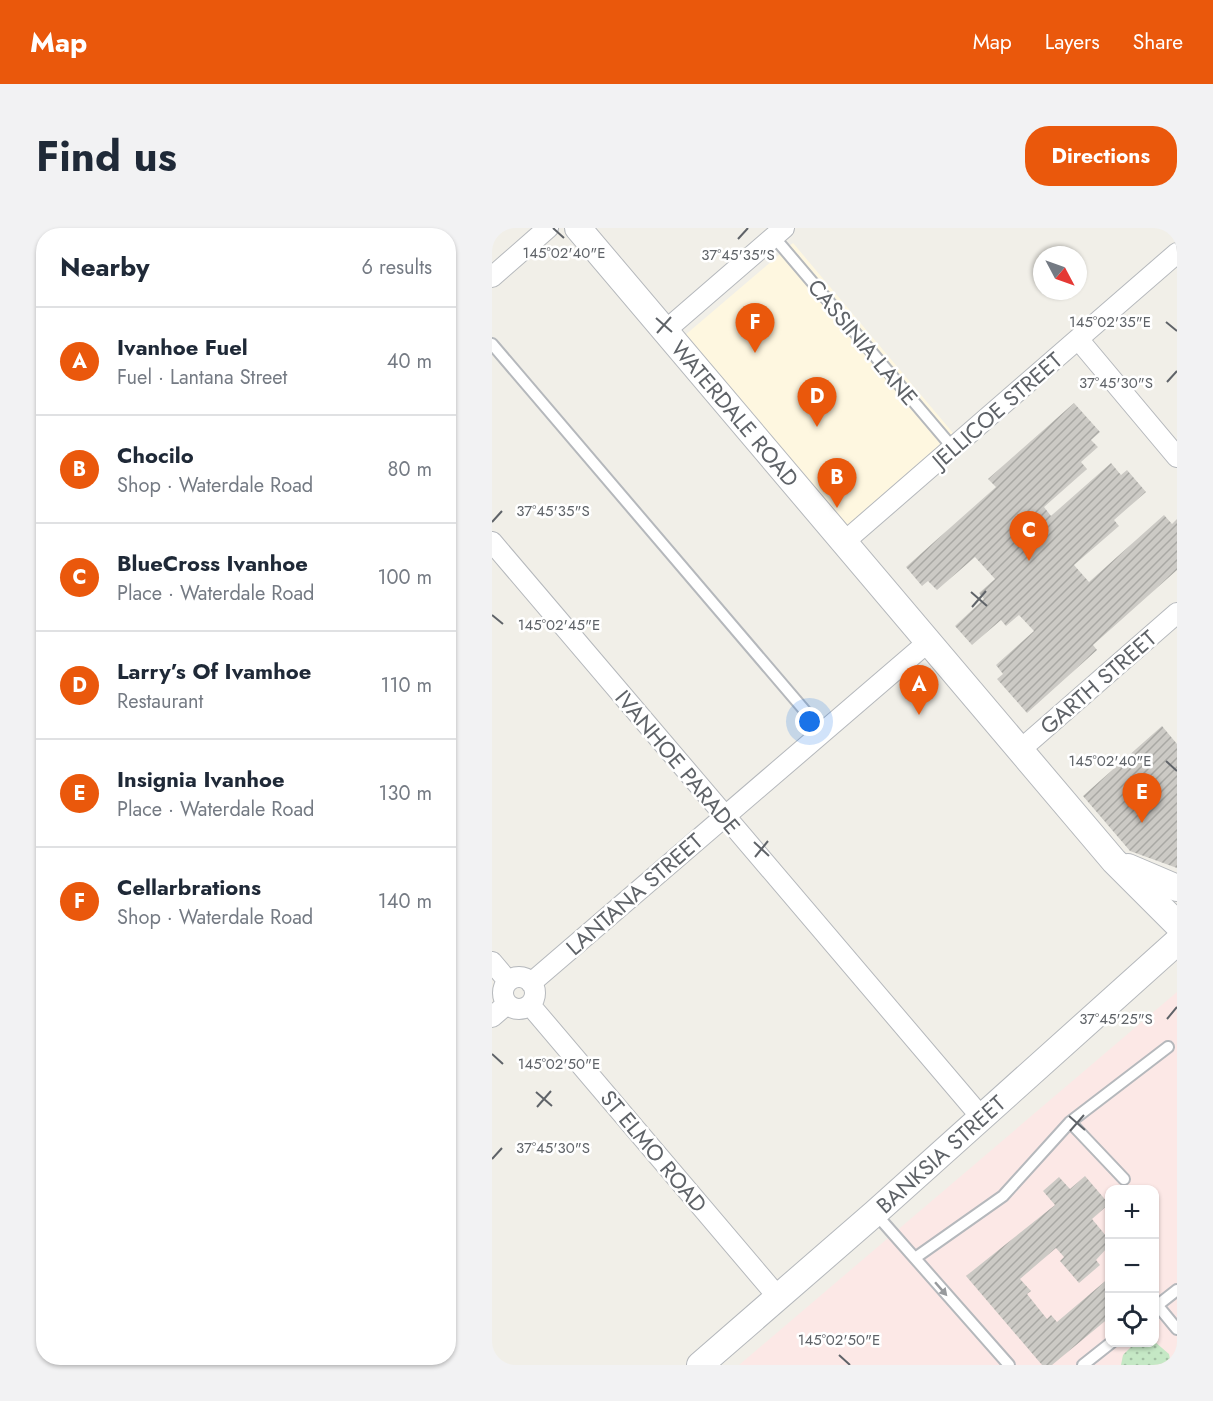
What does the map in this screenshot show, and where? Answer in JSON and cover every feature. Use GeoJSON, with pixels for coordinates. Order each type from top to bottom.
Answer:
{"type":"FeatureCollection","features":[{"type":"Feature","properties":{"kind":"street"},"geometry":{"type":"LineString","coordinates":[[492,277],[548,228]]}},
{"type":"Feature","properties":{"kind":"street","name":"WATERDALE ROAD"},"geometry":{"type":"LineString","coordinates":[[578,228],[1114,861],[1177,924]]}},
{"type":"Feature","properties":{"kind":"street"},"geometry":{"type":"LineString","coordinates":[[666,330],[779,232]]}},
{"type":"Feature","properties":{"kind":"street","name":"JELLICOE STREET"},"geometry":{"type":"LineString","coordinates":[[843,543],[1177,253]]}},
{"type":"Feature","properties":{"kind":"street"},"geometry":{"type":"LineString","coordinates":[[1078,339],[1177,457]]}},
{"type":"Feature","properties":{"kind":"street","name":"IVANHOE PARADE"},"geometry":{"type":"LineString","coordinates":[[492,542],[982,1118]]}},
{"type":"Feature","properties":{"kind":"street","name":"GARTH STREET"},"geometry":{"type":"LineString","coordinates":[[1020,750],[1177,614]]}},
{"type":"Feature","properties":{"kind":"street","name":"LANTANA STREET"},"geometry":{"type":"LineString","coordinates":[[531,982],[928,642]]}},
{"type":"Feature","properties":{"kind":"street"},"geometry":{"type":"LineString","coordinates":[[1114,861],[1177,888]]}},
{"type":"Feature","properties":{"kind":"street","name":"BANKSIA STREET"},"geometry":{"type":"LineString","coordinates":[[700,1365],[875,1213],[1177,942]]}},
{"type":"Feature","properties":{"kind":"street"},"geometry":{"type":"LineString","coordinates":[[492,962],[508,981]]}},
{"type":"Feature","properties":{"kind":"street"},"geometry":{"type":"LineString","coordinates":[[517,977],[531,982],[535,992],[530,1005],[499,1011],[508,981],[517,977]]}},
{"type":"Feature","properties":{"kind":"street","name":"ST ELMO ROAD"},"geometry":{"type":"LineString","coordinates":[[530,1005],[778,1298]]}},
{"type":"Feature","properties":{"kind":"lane","name":"CASSINIA LANE"},"geometry":{"type":"LineString","coordinates":[[779,232],[953,448]]}},
{"type":"Feature","properties":{"kind":"lane"},"geometry":{"type":"LineString","coordinates":[[492,345],[823,732]]}},
{"type":"Feature","properties":{"kind":"lane"},"geometry":{"type":"LineString","coordinates":[[915,1258],[1003,1196],[1070,1122],[1168,1047]]}},
{"type":"Feature","properties":{"kind":"lane"},"geometry":{"type":"LineString","coordinates":[[1070,1122],[1124,1179]]}},
{"type":"Feature","properties":{"kind":"lane"},"geometry":{"type":"LineString","coordinates":[[875,1213],[1009,1365]]}},
{"type":"Feature","properties":{"kind":"lane"},"geometry":{"type":"LineString","coordinates":[[1159,1305],[1177,1290]]}},
{"type":"Feature","properties":{"kind":"lane"},"geometry":{"type":"LineString","coordinates":[[1159,1310],[1177,1329]]}},
{"type":"Feature","properties":{"kind":"lane"},"geometry":{"type":"LineString","coordinates":[[1083,1365],[1106,1347]]}},
{"type":"Feature","properties":{"kind":"shaded area"},"geometry":{"type":"Polygon","coordinates":[[[793,243],[953,433],[847,526],[684,336],[793,243]]]}},
{"type":"Feature","properties":{"kind":"shaded area"},"geometry":{"type":"Polygon","coordinates":[[[1177,992],[1177,1365],[739,1365],[1177,992]]]}},
{"type":"Feature","properties":{"kind":"green space"},"geometry":{"type":"Polygon","coordinates":[[[1159,1345],[1169,1354],[1171,1365],[1121,1365],[1123,1355],[1131,1347],[1159,1345]]]}},
{"type":"Feature","properties":{"kind":"building"},"geometry":{"type":"Polygon","coordinates":[[[1074,403],[1100,432],[1091,440],[1098,447],[1081,462],[1087,469],[1044,507],[1051,516],[1111,463],[1121,475],[1127,470],[1146,492],[1114,520],[1119,526],[1074,565],[1089,582],[1164,515],[1172,524],[1177,519],[1177,570],[1093,645],[1097,650],[1027,713],[997,679],[1003,674],[996,665],[1034,631],[1019,615],[1006,626],[1001,620],[972,645],[955,626],[984,599],[979,593],[995,579],[975,557],[937,590],[928,581],[922,586],[906,567],[996,487],[988,479],[1074,403]]]}},
{"type":"Feature","properties":{"kind":"building"},"geometry":{"type":"Polygon","coordinates":[[[1162,726],[1177,744],[1177,868],[1130,851],[1083,796],[1162,726]]]}},
{"type":"Feature","properties":{"kind":"building"},"geometry":{"type":"Polygon","coordinates":[[[1085,1176],[1105,1199],[1105,1208],[1092,1219],[1105,1235],[1105,1250],[1096,1260],[1100,1265],[1079,1283],[1060,1261],[1064,1257],[1056,1248],[1020,1279],[1031,1291],[1027,1294],[1047,1319],[1051,1315],[1057,1322],[1105,1281],[1105,1321],[1052,1365],[1042,1365],[966,1276],[1055,1205],[1043,1191],[1059,1177],[1070,1189],[1085,1176]]]}},
{"type":"Feature","properties":{"kind":"place","name":"Cellarbrations"},"geometry":{"type":"Point","coordinates":[755,353]}},
{"type":"Feature","properties":{"kind":"place","name":"Larry’s Of Ivamhoe"},"geometry":{"type":"Point","coordinates":[817,427]}},
{"type":"Feature","properties":{"kind":"place","name":"Chocilo"},"geometry":{"type":"Point","coordinates":[837,508]}},
{"type":"Feature","properties":{"kind":"place","name":"BlueCross Ivanhoe"},"geometry":{"type":"Point","coordinates":[1029,561]}},
{"type":"Feature","properties":{"kind":"place","name":"Ivanhoe Fuel"},"geometry":{"type":"Point","coordinates":[919,715]}},
{"type":"Feature","properties":{"kind":"place","name":"Insignia Ivanhoe"},"geometry":{"type":"Point","coordinates":[1142,823]}}]}
